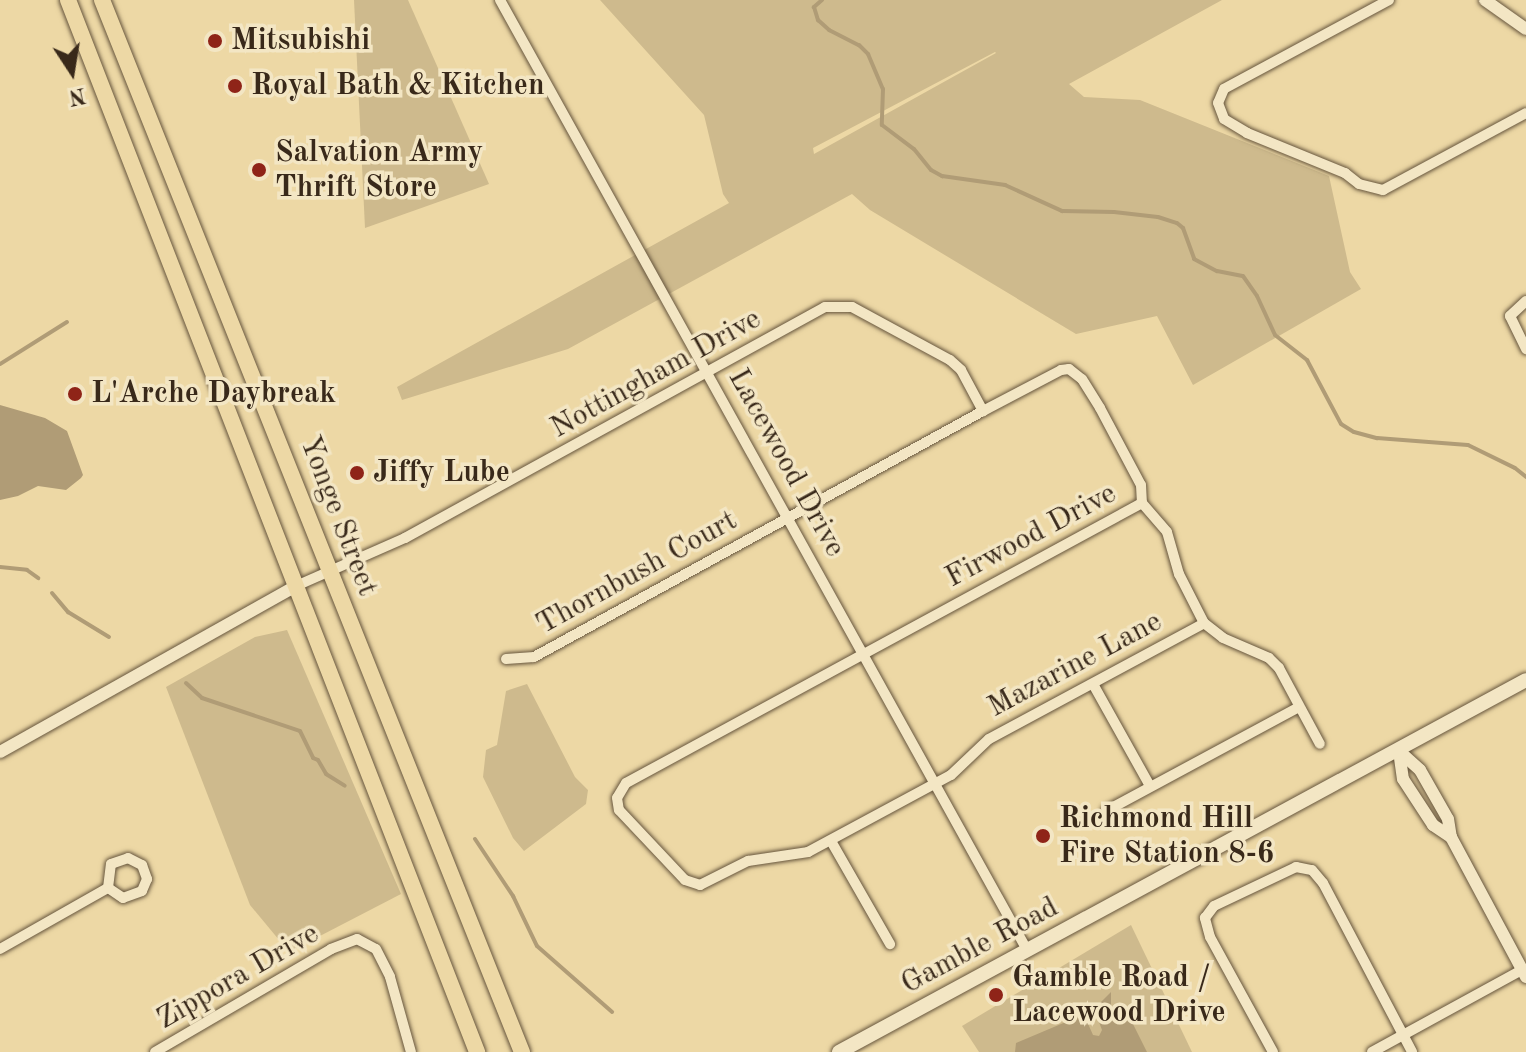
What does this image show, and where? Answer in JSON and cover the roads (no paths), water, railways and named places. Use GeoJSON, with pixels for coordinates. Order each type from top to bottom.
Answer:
{"type":"FeatureCollection","features":[{"type":"Feature","properties":{"kind":"main road"},"geometry":{"type":"LineString","coordinates":[[68,0],[477,1052]]}},
{"type":"Feature","properties":{"kind":"main road","name":"Yonge Street"},"geometry":{"type":"LineString","coordinates":[[102,0],[522,1052]]}},
{"type":"Feature","properties":{"kind":"main road","name":"Gamble Road"},"geometry":{"type":"LineString","coordinates":[[839,1052],[1526,680]]}},
{"type":"Feature","properties":{"kind":"street","name":"Lacewood Drive"},"geometry":{"type":"LineString","coordinates":[[500,0],[1027,950]]}},
{"type":"Feature","properties":{"kind":"street"},"geometry":{"type":"LineString","coordinates":[[1389,0],[1224,89],[1218,103],[1224,119],[1247,133],[1345,173],[1359,184],[1383,190],[1526,113]]}},
{"type":"Feature","properties":{"kind":"street"},"geometry":{"type":"LineString","coordinates":[[1485,0],[1526,29]]}},
{"type":"Feature","properties":{"kind":"street"},"geometry":{"type":"LineString","coordinates":[[1526,301],[1510,316],[1526,349]]}},
{"type":"Feature","properties":{"kind":"street","name":"Nottingham Drive"},"geometry":{"type":"LineString","coordinates":[[296,586],[330,573],[428,525],[825,307],[839,304],[852,307],[950,360],[961,370],[983,411]]}},
{"type":"Feature","properties":{"kind":"street","name":"Firwood Drive"},"geometry":{"type":"LineString","coordinates":[[789,518],[983,411],[1061,370],[1069,369],[1082,379],[1141,485],[1142,503],[626,783],[617,798],[619,810],[685,880],[700,885],[722,877],[748,861],[766,855],[791,856],[831,841]]}},
{"type":"Feature","properties":{"kind":"street"},"geometry":{"type":"LineString","coordinates":[[1142,503],[1167,532],[1179,574],[1204,623],[1223,638],[1269,658],[1279,668],[1320,744]]}},
{"type":"Feature","properties":{"kind":"street","name":"Thornbush Court"},"geometry":{"type":"LineString","coordinates":[[506,659],[534,657],[789,518]]}},
{"type":"Feature","properties":{"kind":"street"},"geometry":{"type":"LineString","coordinates":[[0,752],[296,586]]}},
{"type":"Feature","properties":{"kind":"street","name":"Mazarine Lane"},"geometry":{"type":"LineString","coordinates":[[831,841],[963,767],[989,739],[1204,623]]}},
{"type":"Feature","properties":{"kind":"street"},"geometry":{"type":"LineString","coordinates":[[1093,684],[1150,786]]}},
{"type":"Feature","properties":{"kind":"street"},"geometry":{"type":"LineString","coordinates":[[1106,811],[1299,707]]}},
{"type":"Feature","properties":{"kind":"street"},"geometry":{"type":"LineString","coordinates":[[1399,751],[1403,779],[1433,825],[1451,837]]}},
{"type":"Feature","properties":{"kind":"street"},"geometry":{"type":"LineString","coordinates":[[1372,1052],[1524,973],[1451,837],[1448,819],[1420,770],[1399,751]]}},
{"type":"Feature","properties":{"kind":"street"},"geometry":{"type":"LineString","coordinates":[[831,841],[890,944]]}},
{"type":"Feature","properties":{"kind":"street"},"geometry":{"type":"LineString","coordinates":[[1273,1052],[1205,926],[1205,918],[1214,906],[1296,867],[1312,870],[1323,883],[1412,1052]]}},
{"type":"Feature","properties":{"kind":"street"},"geometry":{"type":"LineString","coordinates":[[0,949],[108,888]]}},
{"type":"Feature","properties":{"kind":"street","name":"Zippora Drive"},"geometry":{"type":"LineString","coordinates":[[155,1052],[331,949],[357,939],[376,949],[390,977],[411,1052]]}},
{"type":"Feature","properties":{"kind":"waterway"},"geometry":{"type":"LineString","coordinates":[[822,0],[814,7],[818,20],[868,54],[883,89],[882,125],[914,149],[931,170],[942,176],[1005,185],[1062,211],[1114,212],[1158,217],[1177,223],[1183,228],[1194,259],[1217,271],[1243,276],[1257,296],[1275,335],[1307,360],[1341,424],[1354,432],[1377,438],[1468,445],[1515,468],[1526,477]]}},
{"type":"Feature","properties":{"kind":"waterway"},"geometry":{"type":"LineString","coordinates":[[0,364],[67,322]]}},
{"type":"Feature","properties":{"kind":"waterway"},"geometry":{"type":"LineString","coordinates":[[0,567],[27,570],[38,578]]}},
{"type":"Feature","properties":{"kind":"waterway"},"geometry":{"type":"LineString","coordinates":[[52,593],[68,612],[109,637]]}},
{"type":"Feature","properties":{"kind":"waterway"},"geometry":{"type":"LineString","coordinates":[[186,683],[202,698],[300,731],[313,758],[318,760],[326,774],[345,786]]}},
{"type":"Feature","properties":{"kind":"waterway"},"geometry":{"type":"LineString","coordinates":[[475,839],[513,896],[537,946],[612,1012]]}},
{"type":"Feature","properties":{"kind":"place","name":"Mitsubishi"},"geometry":{"type":"Point","coordinates":[215,41]}},
{"type":"Feature","properties":{"kind":"place","name":"Royal Bath & Kitchen"},"geometry":{"type":"Point","coordinates":[235,86]}},
{"type":"Feature","properties":{"kind":"place","name":"Salvation Army Thrift Store"},"geometry":{"type":"Point","coordinates":[259,170]}},
{"type":"Feature","properties":{"kind":"place","name":"L'Arche Daybreak"},"geometry":{"type":"Point","coordinates":[75,394]}},
{"type":"Feature","properties":{"kind":"place","name":"Jiffy Lube"},"geometry":{"type":"Point","coordinates":[357,473]}},
{"type":"Feature","properties":{"kind":"place","name":"Richmond Hill Fire Station 8-6"},"geometry":{"type":"Point","coordinates":[1043,836]}},
{"type":"Feature","properties":{"kind":"place","name":"Gamble Road / Lacewood Drive"},"geometry":{"type":"Point","coordinates":[996,995]}}]}
